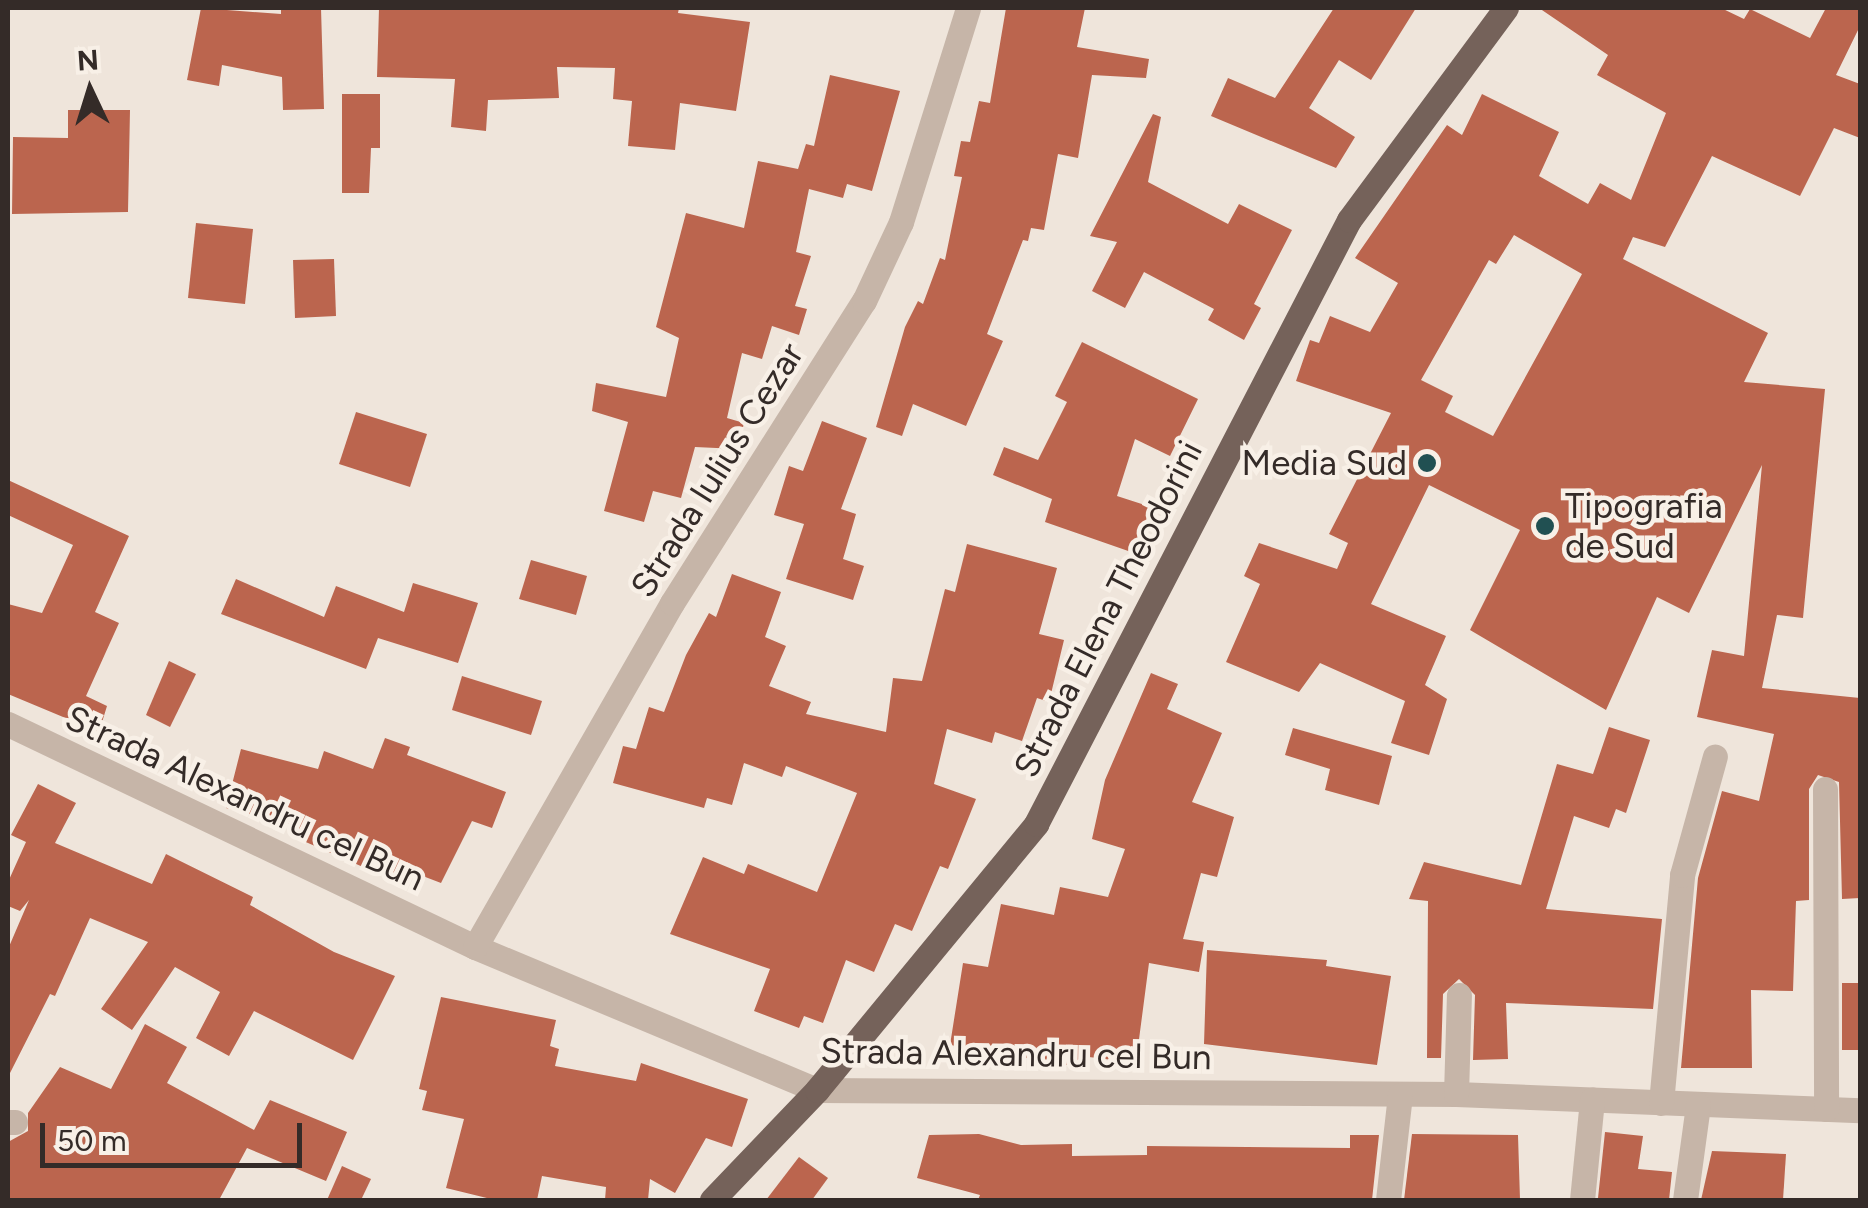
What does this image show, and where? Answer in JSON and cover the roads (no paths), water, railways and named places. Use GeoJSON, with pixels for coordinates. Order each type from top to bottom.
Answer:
{"type":"FeatureCollection","features":[{"type":"Feature","properties":{"kind":"main road","name":"Strada Elena Theodorini"},"geometry":{"type":"LineString","coordinates":[[712,1200],[817,1090],[1036,824],[1349,220],[1506,8]]}},
{"type":"Feature","properties":{"kind":"street","name":"Strada Iulius Cezar"},"geometry":{"type":"LineString","coordinates":[[475,947],[672,603],[864,301],[901,222],[968,8]]}},
{"type":"Feature","properties":{"kind":"street","name":"Strada Alexandru cel Bun"},"geometry":{"type":"LineString","coordinates":[[8,724],[475,947],[817,1090],[1456,1094],[1860,1110]]}},
{"type":"Feature","properties":{"kind":"street"},"geometry":{"type":"LineString","coordinates":[[1661,1102],[1682,875],[1715,756]]}},
{"type":"Feature","properties":{"kind":"street"},"geometry":{"type":"LineString","coordinates":[[1826,789],[1826,1109]]}},
{"type":"Feature","properties":{"kind":"street"},"geometry":{"type":"LineString","coordinates":[[1456,1094],[1458,995]]}},
{"type":"Feature","properties":{"kind":"street"},"geometry":{"type":"LineString","coordinates":[[1388,1200],[1400,1095]]}},
{"type":"Feature","properties":{"kind":"street"},"geometry":{"type":"LineString","coordinates":[[1582,1200],[1592,1099]]}},
{"type":"Feature","properties":{"kind":"street"},"geometry":{"type":"LineString","coordinates":[[1685,1200],[1698,1105]]}},
{"type":"Feature","properties":{"kind":"place","name":"Media Sud"},"geometry":{"type":"Point","coordinates":[1427,463]}},
{"type":"Feature","properties":{"kind":"place","name":"Tipografia de Sud"},"geometry":{"type":"Point","coordinates":[1545,526]}}]}
